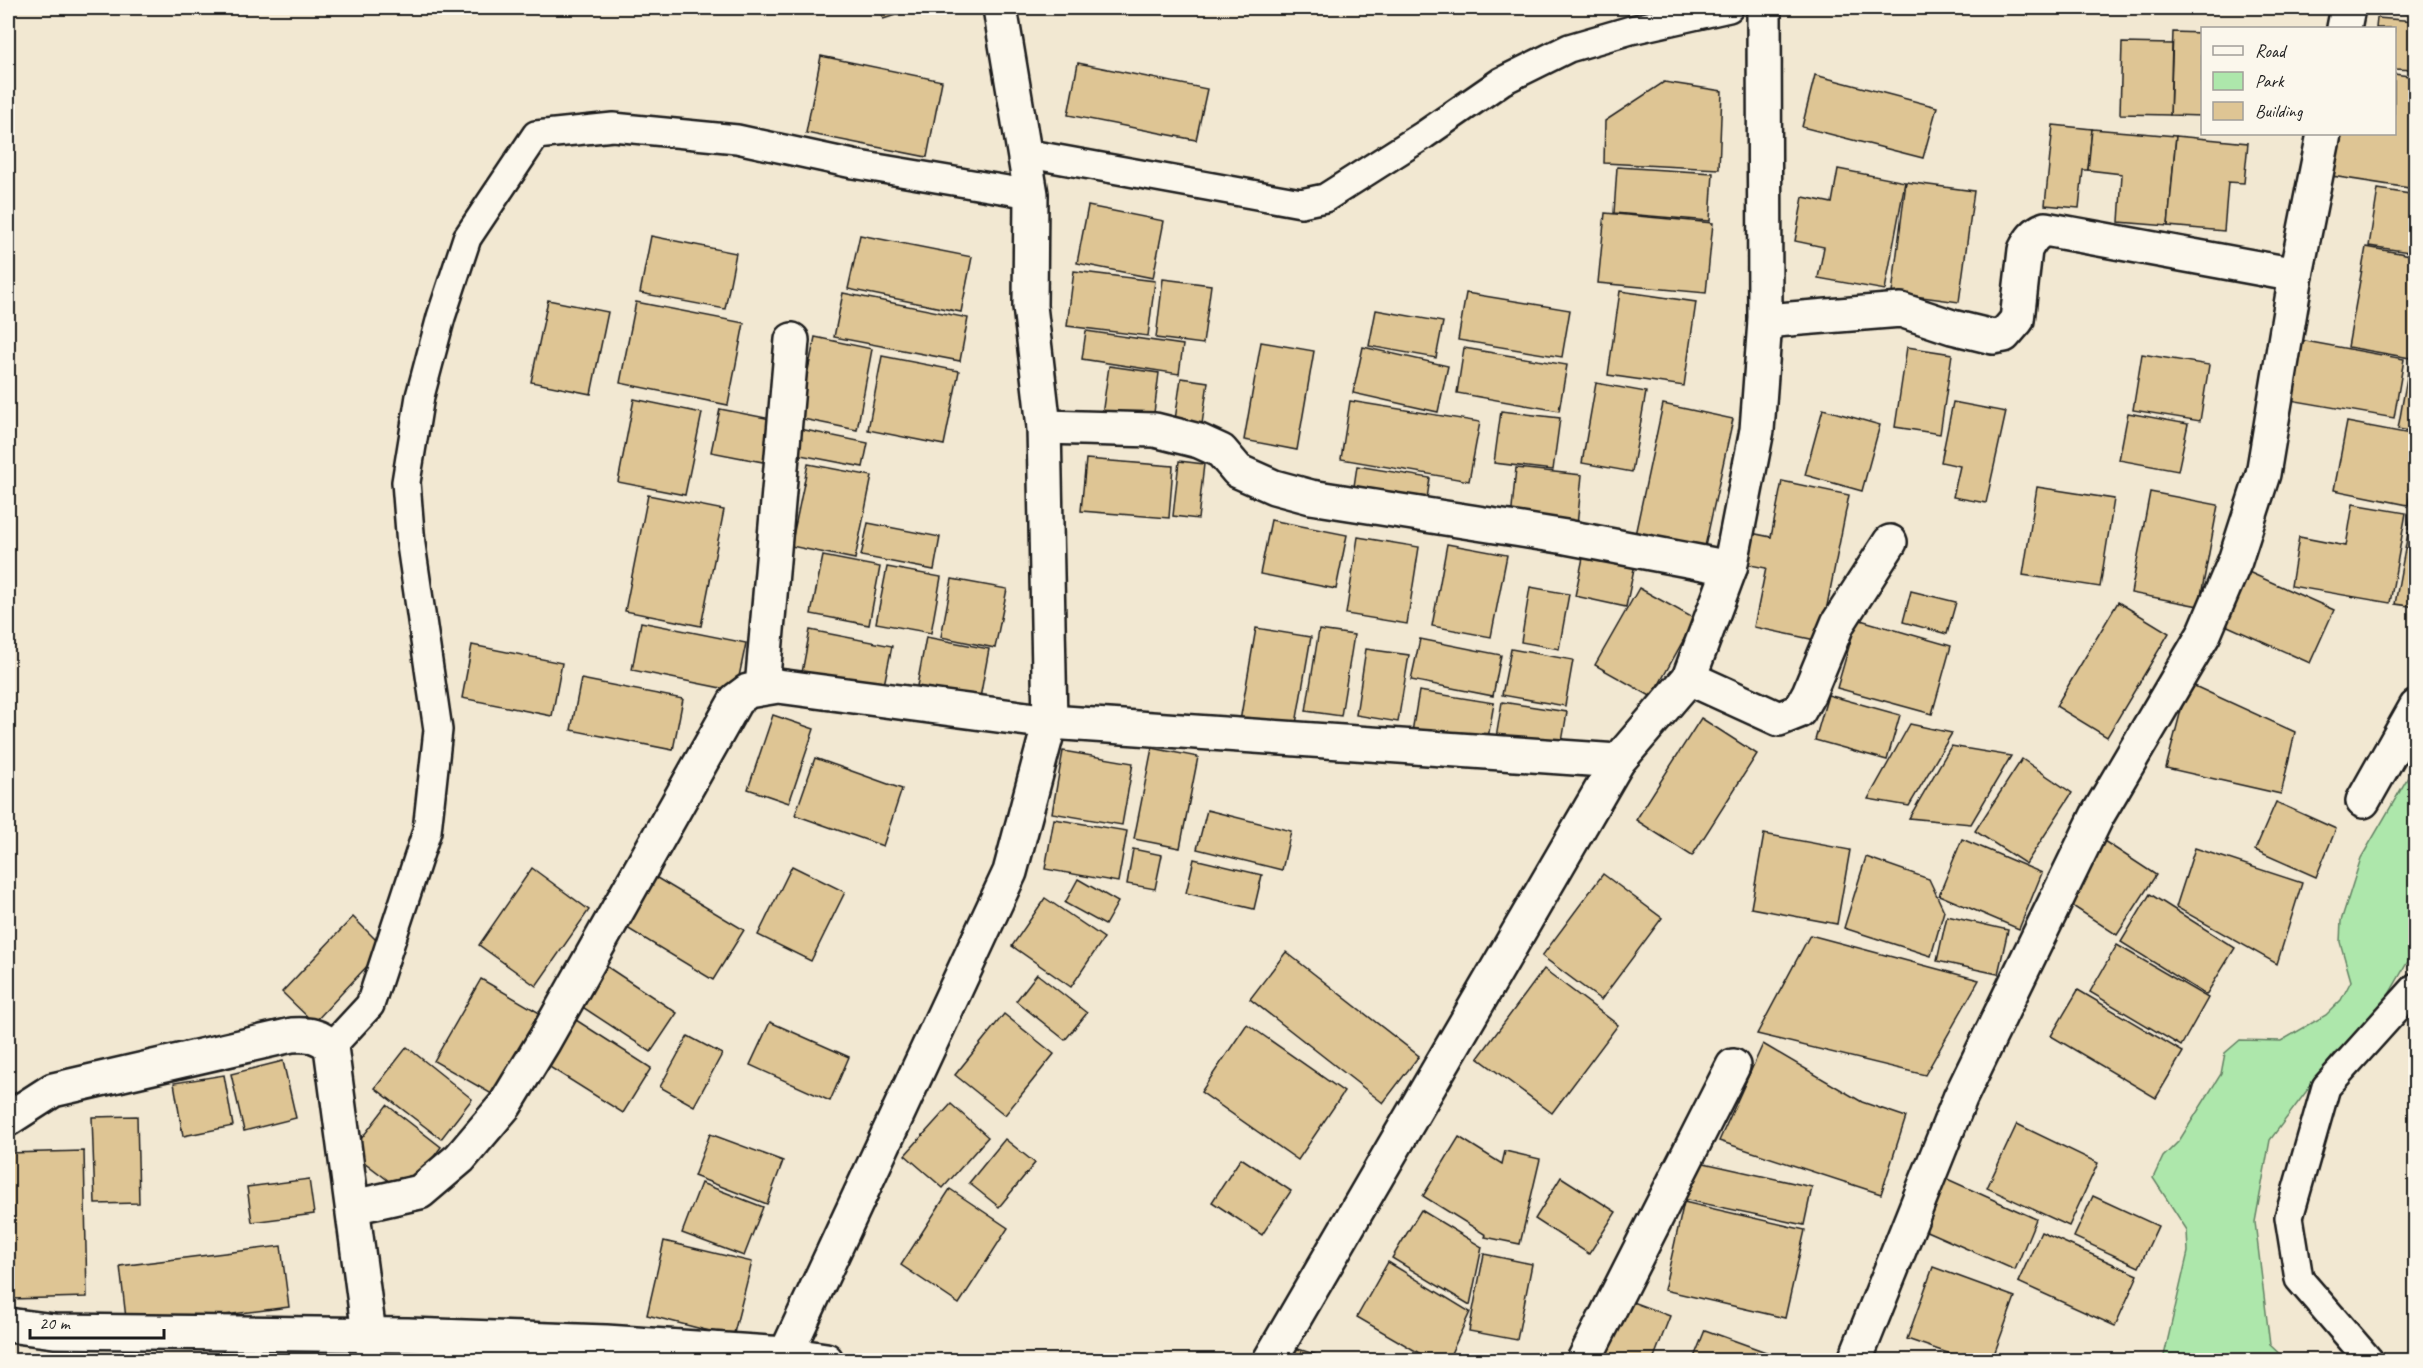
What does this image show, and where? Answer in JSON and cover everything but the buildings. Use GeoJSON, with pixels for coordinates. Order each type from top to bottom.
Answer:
{"type":"FeatureCollection","features":[{"type":"Feature","properties":{"kind":"street"},"geometry":{"type":"LineString","coordinates":[[786,1354],[1010,872],[1050,722],[1044,427],[1030,306],[1031,194],[1000,8]]}},
{"type":"Feature","properties":{"kind":"street"},"geometry":{"type":"LineString","coordinates":[[1270,1360],[1618,761],[1689,678],[1730,568],[1757,430],[1765,321],[1764,8]]}},
{"type":"Feature","properties":{"kind":"street"},"geometry":{"type":"LineString","coordinates":[[2344,27],[2348,8]]}},
{"type":"Feature","properties":{"kind":"street"},"geometry":{"type":"LineString","coordinates":[[1855,1360],[1965,1087],[2097,816],[2205,634],[2235,561],[2263,474],[2296,275],[2324,135]]}},
{"type":"Feature","properties":{"kind":"street"},"geometry":{"type":"LineString","coordinates":[[1765,321],[1901,310],[1952,327],[1994,337],[2004,335],[2017,320],[2025,250],[2030,240],[2045,229],[2296,275]]}},
{"type":"Feature","properties":{"kind":"street"},"geometry":{"type":"LineString","coordinates":[[762,688],[792,340]]}},
{"type":"Feature","properties":{"kind":"street"},"geometry":{"type":"LineString","coordinates":[[1044,427],[1155,430],[1200,441],[1221,451],[1238,471],[1274,488],[1311,497],[1566,537],[1730,568]]}},
{"type":"Feature","properties":{"kind":"street"},"geometry":{"type":"LineString","coordinates":[[1689,678],[1779,719],[1799,711],[1838,623],[1890,542]]}},
{"type":"Feature","properties":{"kind":"street"},"geometry":{"type":"LineString","coordinates":[[353,1208],[420,1192],[460,1158],[505,1105],[544,1041],[736,700],[748,691],[778,686],[1050,722],[1618,761]]}},
{"type":"Feature","properties":{"kind":"street"},"geometry":{"type":"LineString","coordinates":[[2363,801],[2415,707]]}},
{"type":"Feature","properties":{"kind":"street"},"geometry":{"type":"LineString","coordinates":[[8,1119],[53,1090],[292,1035],[321,1038],[331,1047],[370,1347]]}},
{"type":"Feature","properties":{"kind":"street"},"geometry":{"type":"LineString","coordinates":[[1584,1360],[1732,1066]]}},
{"type":"Feature","properties":{"kind":"street"},"geometry":{"type":"LineString","coordinates":[[8,1325],[54,1331],[370,1347],[606,1342],[786,1354],[825,1360]]}},
{"type":"Feature","properties":{"kind":"lane"},"geometry":{"type":"LineString","coordinates":[[1024,153],[1300,203],[1325,198],[1424,135],[1502,81],[1569,48],[1631,30],[1729,8]]}},
{"type":"Feature","properties":{"kind":"lane"},"geometry":{"type":"LineString","coordinates":[[331,1047],[370,1005],[427,831],[438,730],[411,545],[406,482],[420,396],[441,317],[467,238],[536,135],[613,127],[737,139],[864,166],[1031,194]]}},
{"type":"Feature","properties":{"kind":"lane"},"geometry":{"type":"LineString","coordinates":[[2369,1360],[2299,1279],[2289,1217],[2326,1087],[2415,987]]}},
{"type":"Feature","properties":{"kind":"green space"},"geometry":{"type":"Polygon","coordinates":[[[2415,765],[2415,949],[2370,1027],[2353,1037],[2335,1053],[2270,1140],[2255,1222],[2270,1345],[2286,1360],[2163,1360],[2188,1252],[2187,1230],[2153,1178],[2163,1157],[2179,1141],[2221,1074],[2225,1053],[2240,1040],[2281,1041],[2326,1015],[2341,1000],[2351,981],[2340,942],[2341,921],[2361,858],[2415,765]]]}}]}
